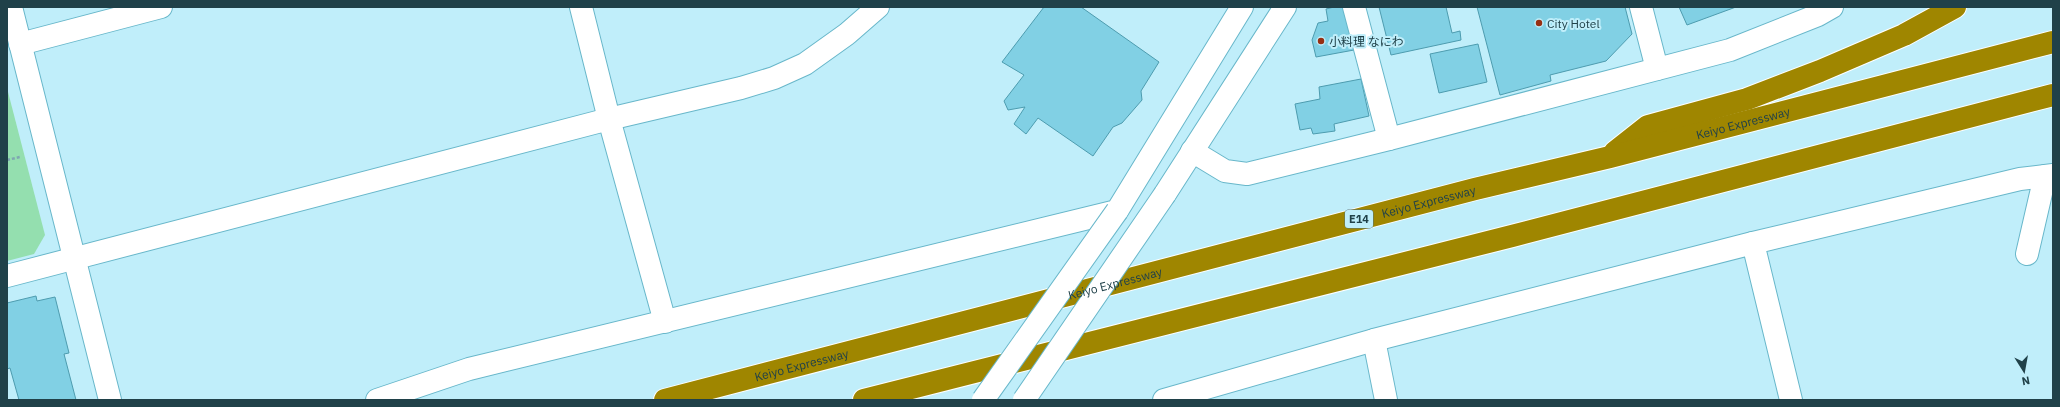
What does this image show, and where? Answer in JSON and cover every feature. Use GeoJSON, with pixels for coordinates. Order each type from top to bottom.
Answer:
{"type":"FeatureCollection","features":[{"type":"Feature","properties":{"kind":"highway"},"geometry":{"type":"LineString","coordinates":[[1904,35],[1934,7]]}},
{"type":"Feature","properties":{"kind":"highway"},"geometry":{"type":"LineString","coordinates":[[1610,156],[1648,126],[1747,99],[1820,71],[1904,35],[1956,7]]}},
{"type":"Feature","properties":{"kind":"highway","name":"Keiyo Expressway"},"geometry":{"type":"LineString","coordinates":[[665,400],[1475,189],[1610,156],[2053,42]]}},
{"type":"Feature","properties":{"kind":"highway"},"geometry":{"type":"LineString","coordinates":[[864,400],[1504,238],[2053,95]]}},
{"type":"Feature","properties":{"kind":"street"},"geometry":{"type":"LineString","coordinates":[[11,7],[110,400]]}},
{"type":"Feature","properties":{"kind":"street"},"geometry":{"type":"LineString","coordinates":[[20,44],[161,7]]}},
{"type":"Feature","properties":{"kind":"street"},"geometry":{"type":"LineString","coordinates":[[581,7],[609,119],[665,322]]}},
{"type":"Feature","properties":{"kind":"street"},"geometry":{"type":"LineString","coordinates":[[7,276],[609,119],[741,88],[774,78],[805,64],[847,34],[878,7]]}},
{"type":"Feature","properties":{"kind":"street"},"geometry":{"type":"LineString","coordinates":[[983,400],[1116,211],[1242,7]]}},
{"type":"Feature","properties":{"kind":"street"},"geometry":{"type":"LineString","coordinates":[[1024,400],[1165,194],[1285,7]]}},
{"type":"Feature","properties":{"kind":"street"},"geometry":{"type":"LineString","coordinates":[[1354,7],[1389,139]]}},
{"type":"Feature","properties":{"kind":"street"},"geometry":{"type":"LineString","coordinates":[[1641,7],[1657,69]]}},
{"type":"Feature","properties":{"kind":"street"},"geometry":{"type":"LineString","coordinates":[[1192,151],[1225,172],[1247,174],[1389,139],[1730,50],[1818,15],[1832,7]]}},
{"type":"Feature","properties":{"kind":"street"},"geometry":{"type":"LineString","coordinates":[[1164,400],[1374,340],[1753,243],[2020,178],[2049,175],[2027,254]]}},
{"type":"Feature","properties":{"kind":"street"},"geometry":{"type":"LineString","coordinates":[[377,400],[469,369],[1116,211]]}},
{"type":"Feature","properties":{"kind":"street"},"geometry":{"type":"LineString","coordinates":[[1753,243],[1791,400]]}},
{"type":"Feature","properties":{"kind":"street"},"geometry":{"type":"LineString","coordinates":[[1374,340],[1386,400]]}},
{"type":"Feature","properties":{"kind":"path"},"geometry":{"type":"LineString","coordinates":[[7,160],[24,156]]}},
{"type":"Feature","properties":{"kind":"green space"},"geometry":{"type":"Polygon","coordinates":[[[7,88],[45,235],[34,254],[7,261],[7,88]]]}},
{"type":"Feature","properties":{"kind":"building"},"geometry":{"type":"Polygon","coordinates":[[[1044,7],[1081,7],[1159,62],[1141,91],[1142,100],[1122,123],[1113,127],[1093,156],[1038,118],[1026,134],[1014,124],[1025,107],[1008,110],[1004,101],[1024,75],[1002,62],[1044,7]]]}},
{"type":"Feature","properties":{"kind":"building"},"geometry":{"type":"Polygon","coordinates":[[[1344,7],[1354,50],[1316,57],[1312,40],[1318,23],[1328,21],[1326,9],[1344,7]]]}},
{"type":"Feature","properties":{"kind":"building"},"geometry":{"type":"Polygon","coordinates":[[[1379,7],[1446,7],[1452,33],[1460,31],[1461,40],[1391,55],[1379,7]]]}},
{"type":"Feature","properties":{"kind":"building"},"geometry":{"type":"Polygon","coordinates":[[[1477,7],[1625,7],[1632,34],[1606,61],[1550,75],[1551,81],[1500,95],[1477,7]]]}},
{"type":"Feature","properties":{"kind":"building"},"geometry":{"type":"Polygon","coordinates":[[[1679,7],[1736,7],[1687,25],[1679,7]]]}},
{"type":"Feature","properties":{"kind":"building"},"geometry":{"type":"Polygon","coordinates":[[[1478,44],[1487,82],[1439,93],[1430,54],[1478,44]]]}},
{"type":"Feature","properties":{"kind":"building"},"geometry":{"type":"Polygon","coordinates":[[[1361,79],[1369,116],[1334,124],[1335,131],[1313,134],[1311,128],[1300,130],[1295,104],[1320,99],[1319,87],[1361,79]]]}},
{"type":"Feature","properties":{"kind":"building"},"geometry":{"type":"Polygon","coordinates":[[[36,296],[37,301],[55,297],[69,353],[64,354],[76,400],[19,400],[10,368],[7,369],[7,303],[36,296]]]}},
{"type":"Feature","properties":{"kind":"place","name":"City Hotel"},"geometry":{"type":"Point","coordinates":[1539,23]}},
{"type":"Feature","properties":{"kind":"place","name":"小料理 なにわ"},"geometry":{"type":"Point","coordinates":[1321,41]}}]}
